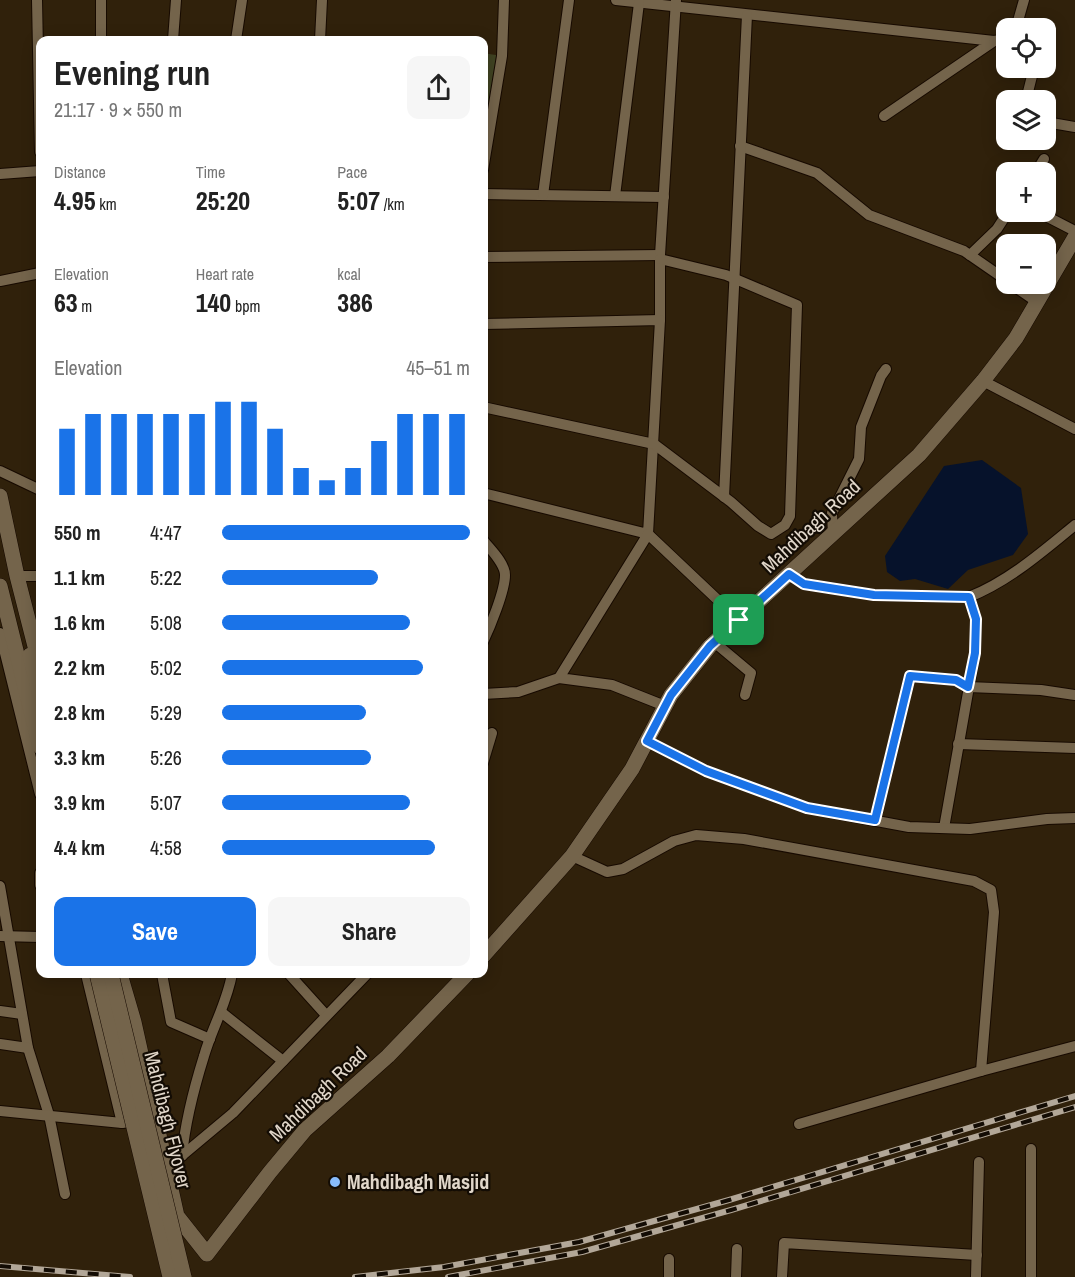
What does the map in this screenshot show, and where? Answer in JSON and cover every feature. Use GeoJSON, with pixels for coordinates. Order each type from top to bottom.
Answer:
{"type":"FeatureCollection","features":[{"type":"Feature","properties":{"kind":"street"},"geometry":{"type":"LineString","coordinates":[[37,0],[38,36]]}},
{"type":"Feature","properties":{"kind":"street"},"geometry":{"type":"LineString","coordinates":[[101,0],[101,36]]}},
{"type":"Feature","properties":{"kind":"street"},"geometry":{"type":"LineString","coordinates":[[173,36],[176,0]]}},
{"type":"Feature","properties":{"kind":"street"},"geometry":{"type":"LineString","coordinates":[[237,36],[242,0]]}},
{"type":"Feature","properties":{"kind":"street"},"geometry":{"type":"LineString","coordinates":[[320,36],[322,0]]}},
{"type":"Feature","properties":{"kind":"street"},"geometry":{"type":"LineString","coordinates":[[488,140],[502,56],[504,0]]}},
{"type":"Feature","properties":{"kind":"street"},"geometry":{"type":"LineString","coordinates":[[543,195],[569,0]]}},
{"type":"Feature","properties":{"kind":"street"},"geometry":{"type":"LineString","coordinates":[[616,0],[676,4],[747,15],[994,41]]}},
{"type":"Feature","properties":{"kind":"street"},"geometry":{"type":"LineString","coordinates":[[1019,18],[1024,0]]}},
{"type":"Feature","properties":{"kind":"street"},"geometry":{"type":"LineString","coordinates":[[615,196],[639,3]]}},
{"type":"Feature","properties":{"kind":"street"},"geometry":{"type":"LineString","coordinates":[[559,678],[648,534],[660,320],[660,257],[676,4]]}},
{"type":"Feature","properties":{"kind":"street"},"geometry":{"type":"LineString","coordinates":[[724,497],[747,15]]}},
{"type":"Feature","properties":{"kind":"street"},"geometry":{"type":"LineString","coordinates":[[884,116],[994,41]]}},
{"type":"Feature","properties":{"kind":"street"},"geometry":{"type":"LineString","coordinates":[[1056,124],[1075,127]]}},
{"type":"Feature","properties":{"kind":"street"},"geometry":{"type":"LineString","coordinates":[[740,146],[818,173],[869,215],[970,255],[996,273]]}},
{"type":"Feature","properties":{"kind":"street"},"geometry":{"type":"LineString","coordinates":[[0,174],[36,171]]}},
{"type":"Feature","properties":{"kind":"street"},"geometry":{"type":"LineString","coordinates":[[488,194],[664,197]]}},
{"type":"Feature","properties":{"kind":"street"},"geometry":{"type":"LineString","coordinates":[[1056,221],[1075,231]]}},
{"type":"Feature","properties":{"kind":"street"},"geometry":{"type":"LineString","coordinates":[[970,255],[1002,222]]}},
{"type":"Feature","properties":{"kind":"street","name":"Mahdibagh Road"},"geometry":{"type":"LineString","coordinates":[[488,950],[572,856],[632,769],[671,695],[714,642],[919,455],[1016,338],[1075,237]]}},
{"type":"Feature","properties":{"kind":"street"},"geometry":{"type":"LineString","coordinates":[[488,257],[660,257],[734,279],[797,305],[790,516],[785,525],[771,534],[654,444],[488,408]]}},
{"type":"Feature","properties":{"kind":"street"},"geometry":{"type":"LineString","coordinates":[[0,281],[36,274]]}},
{"type":"Feature","properties":{"kind":"street"},"geometry":{"type":"LineString","coordinates":[[1026,294],[1038,302]]}},
{"type":"Feature","properties":{"kind":"street"},"geometry":{"type":"LineString","coordinates":[[488,324],[660,320]]}},
{"type":"Feature","properties":{"kind":"street"},"geometry":{"type":"LineString","coordinates":[[833,535],[832,513],[860,459],[861,427],[881,376],[886,369]]}},
{"type":"Feature","properties":{"kind":"street"},"geometry":{"type":"LineString","coordinates":[[982,381],[1075,429]]}},
{"type":"Feature","properties":{"kind":"street"},"geometry":{"type":"LineString","coordinates":[[0,471],[36,488]]}},
{"type":"Feature","properties":{"kind":"street"},"geometry":{"type":"LineString","coordinates":[[488,494],[648,534],[739,620]]}},
{"type":"Feature","properties":{"kind":"street"},"geometry":{"type":"LineString","coordinates":[[0,496],[36,650]]}},
{"type":"Feature","properties":{"kind":"street"},"geometry":{"type":"LineString","coordinates":[[789,574],[804,584],[874,595],[969,597],[991,588],[1033,559],[1075,525]]}},
{"type":"Feature","properties":{"kind":"street"},"geometry":{"type":"LineString","coordinates":[[0,533],[36,680]]}},
{"type":"Feature","properties":{"kind":"street"},"geometry":{"type":"LineString","coordinates":[[488,547],[505,574],[488,631]]}},
{"type":"Feature","properties":{"kind":"street"},"geometry":{"type":"LineString","coordinates":[[17,576],[36,576]]}},
{"type":"Feature","properties":{"kind":"street"},"geometry":{"type":"LineString","coordinates":[[0,586],[36,731]]}},
{"type":"Feature","properties":{"kind":"street"},"geometry":{"type":"LineString","coordinates":[[944,828],[975,653],[976,619],[969,597]]}},
{"type":"Feature","properties":{"kind":"street"},"geometry":{"type":"LineString","coordinates":[[0,633],[36,778]]}},
{"type":"Feature","properties":{"kind":"street"},"geometry":{"type":"LineString","coordinates":[[714,642],[751,673],[745,695]]}},
{"type":"Feature","properties":{"kind":"street"},"geometry":{"type":"LineString","coordinates":[[875,820],[910,676],[956,680],[968,687],[1041,690],[1075,695]]}},
{"type":"Feature","properties":{"kind":"street"},"geometry":{"type":"LineString","coordinates":[[488,696],[518,692],[559,678],[612,685],[665,706]]}},
{"type":"Feature","properties":{"kind":"street"},"geometry":{"type":"LineString","coordinates":[[488,746],[492,733]]}},
{"type":"Feature","properties":{"kind":"street"},"geometry":{"type":"LineString","coordinates":[[647,741],[706,771],[807,808],[909,827],[970,829],[1047,819],[1075,818]]}},
{"type":"Feature","properties":{"kind":"street"},"geometry":{"type":"LineString","coordinates":[[958,744],[1075,748]]}},
{"type":"Feature","properties":{"kind":"street"},"geometry":{"type":"LineString","coordinates":[[572,856],[607,872],[623,869],[674,841],[696,835],[744,838],[974,881],[991,890],[994,912],[981,1071]]}},
{"type":"Feature","properties":{"kind":"street"},"geometry":{"type":"LineString","coordinates":[[0,886],[4,937],[28,1048],[49,1115],[65,1194]]}},
{"type":"Feature","properties":{"kind":"street"},"geometry":{"type":"LineString","coordinates":[[4,937],[36,937]]}},
{"type":"Feature","properties":{"kind":"street"},"geometry":{"type":"LineString","coordinates":[[87,978],[122,1123]]}},
{"type":"Feature","properties":{"kind":"street","name":"Mahdibagh Flyover"},"geometry":{"type":"LineString","coordinates":[[98,978],[170,1277]]}},
{"type":"Feature","properties":{"kind":"street","name":"Mahdibagh Flyover"},"geometry":{"type":"LineString","coordinates":[[112,978],[184,1277]]}},
{"type":"Feature","properties":{"kind":"street"},"geometry":{"type":"LineString","coordinates":[[121,978],[134,1022],[166,1169],[233,1113],[363,978]]}},
{"type":"Feature","properties":{"kind":"street"},"geometry":{"type":"LineString","coordinates":[[163,978],[171,1022],[210,1040]]}},
{"type":"Feature","properties":{"kind":"street"},"geometry":{"type":"LineString","coordinates":[[182,1156],[186,1128],[204,1056],[230,988],[231,978]]}},
{"type":"Feature","properties":{"kind":"street"},"geometry":{"type":"LineString","coordinates":[[293,978],[326,1015]]}},
{"type":"Feature","properties":{"kind":"street","name":"Mahdibagh Road"},"geometry":{"type":"LineString","coordinates":[[166,1169],[177,1216],[207,1254],[305,1130],[388,1056],[463,978]]}},
{"type":"Feature","properties":{"kind":"street"},"geometry":{"type":"LineString","coordinates":[[0,1011],[22,1014]]}},
{"type":"Feature","properties":{"kind":"street"},"geometry":{"type":"LineString","coordinates":[[221,1012],[283,1061]]}},
{"type":"Feature","properties":{"kind":"street"},"geometry":{"type":"LineString","coordinates":[[0,1044],[28,1048]]}},
{"type":"Feature","properties":{"kind":"street"},"geometry":{"type":"LineString","coordinates":[[800,1124],[1075,1046]]}},
{"type":"Feature","properties":{"kind":"street"},"geometry":{"type":"LineString","coordinates":[[0,1111],[122,1123],[155,1119]]}},
{"type":"Feature","properties":{"kind":"street"},"geometry":{"type":"LineString","coordinates":[[1031,1149],[1031,1277]]}},
{"type":"Feature","properties":{"kind":"street"},"geometry":{"type":"LineString","coordinates":[[976,1277],[979,1162]]}},
{"type":"Feature","properties":{"kind":"street"},"geometry":{"type":"LineString","coordinates":[[782,1277],[784,1243],[977,1256]]}},
{"type":"Feature","properties":{"kind":"street"},"geometry":{"type":"LineString","coordinates":[[736,1277],[737,1249]]}},
{"type":"Feature","properties":{"kind":"street"},"geometry":{"type":"LineString","coordinates":[[669,1259],[669,1277]]}},
{"type":"Feature","properties":{"kind":"green space"},"geometry":{"type":"Polygon","coordinates":[[[488,54],[502,56],[488,140],[488,54]]]}},
{"type":"Feature","properties":{"kind":"water"},"geometry":{"type":"Polygon","coordinates":[[[982,460],[1021,488],[1028,534],[1013,555],[968,570],[948,589],[915,579],[900,581],[887,572],[885,556],[944,466],[982,460]]]}},
{"type":"Feature","properties":{"kind":"railway"},"geometry":{"type":"LineString","coordinates":[[355,1277],[444,1267],[579,1242],[729,1200],[1075,1096]]}},
{"type":"Feature","properties":{"kind":"railway"},"geometry":{"type":"LineString","coordinates":[[448,1277],[582,1252],[1075,1107]]}},
{"type":"Feature","properties":{"kind":"railway"},"geometry":{"type":"LineString","coordinates":[[0,1266],[130,1277]]}},
{"type":"Feature","properties":{"kind":"place","name":"Mahdibagh Masjid"},"geometry":{"type":"Point","coordinates":[335,1182]}},
{"type":"Feature","properties":{"kind":"route"},"geometry":{"type":"LineString","coordinates":[[789,574],[804,584],[874,595],[969,597],[976,619],[975,653],[968,687],[956,680],[910,676],[875,820],[807,808],[706,771],[647,741],[671,695],[710,646],[739,620],[789,574]]}}]}
